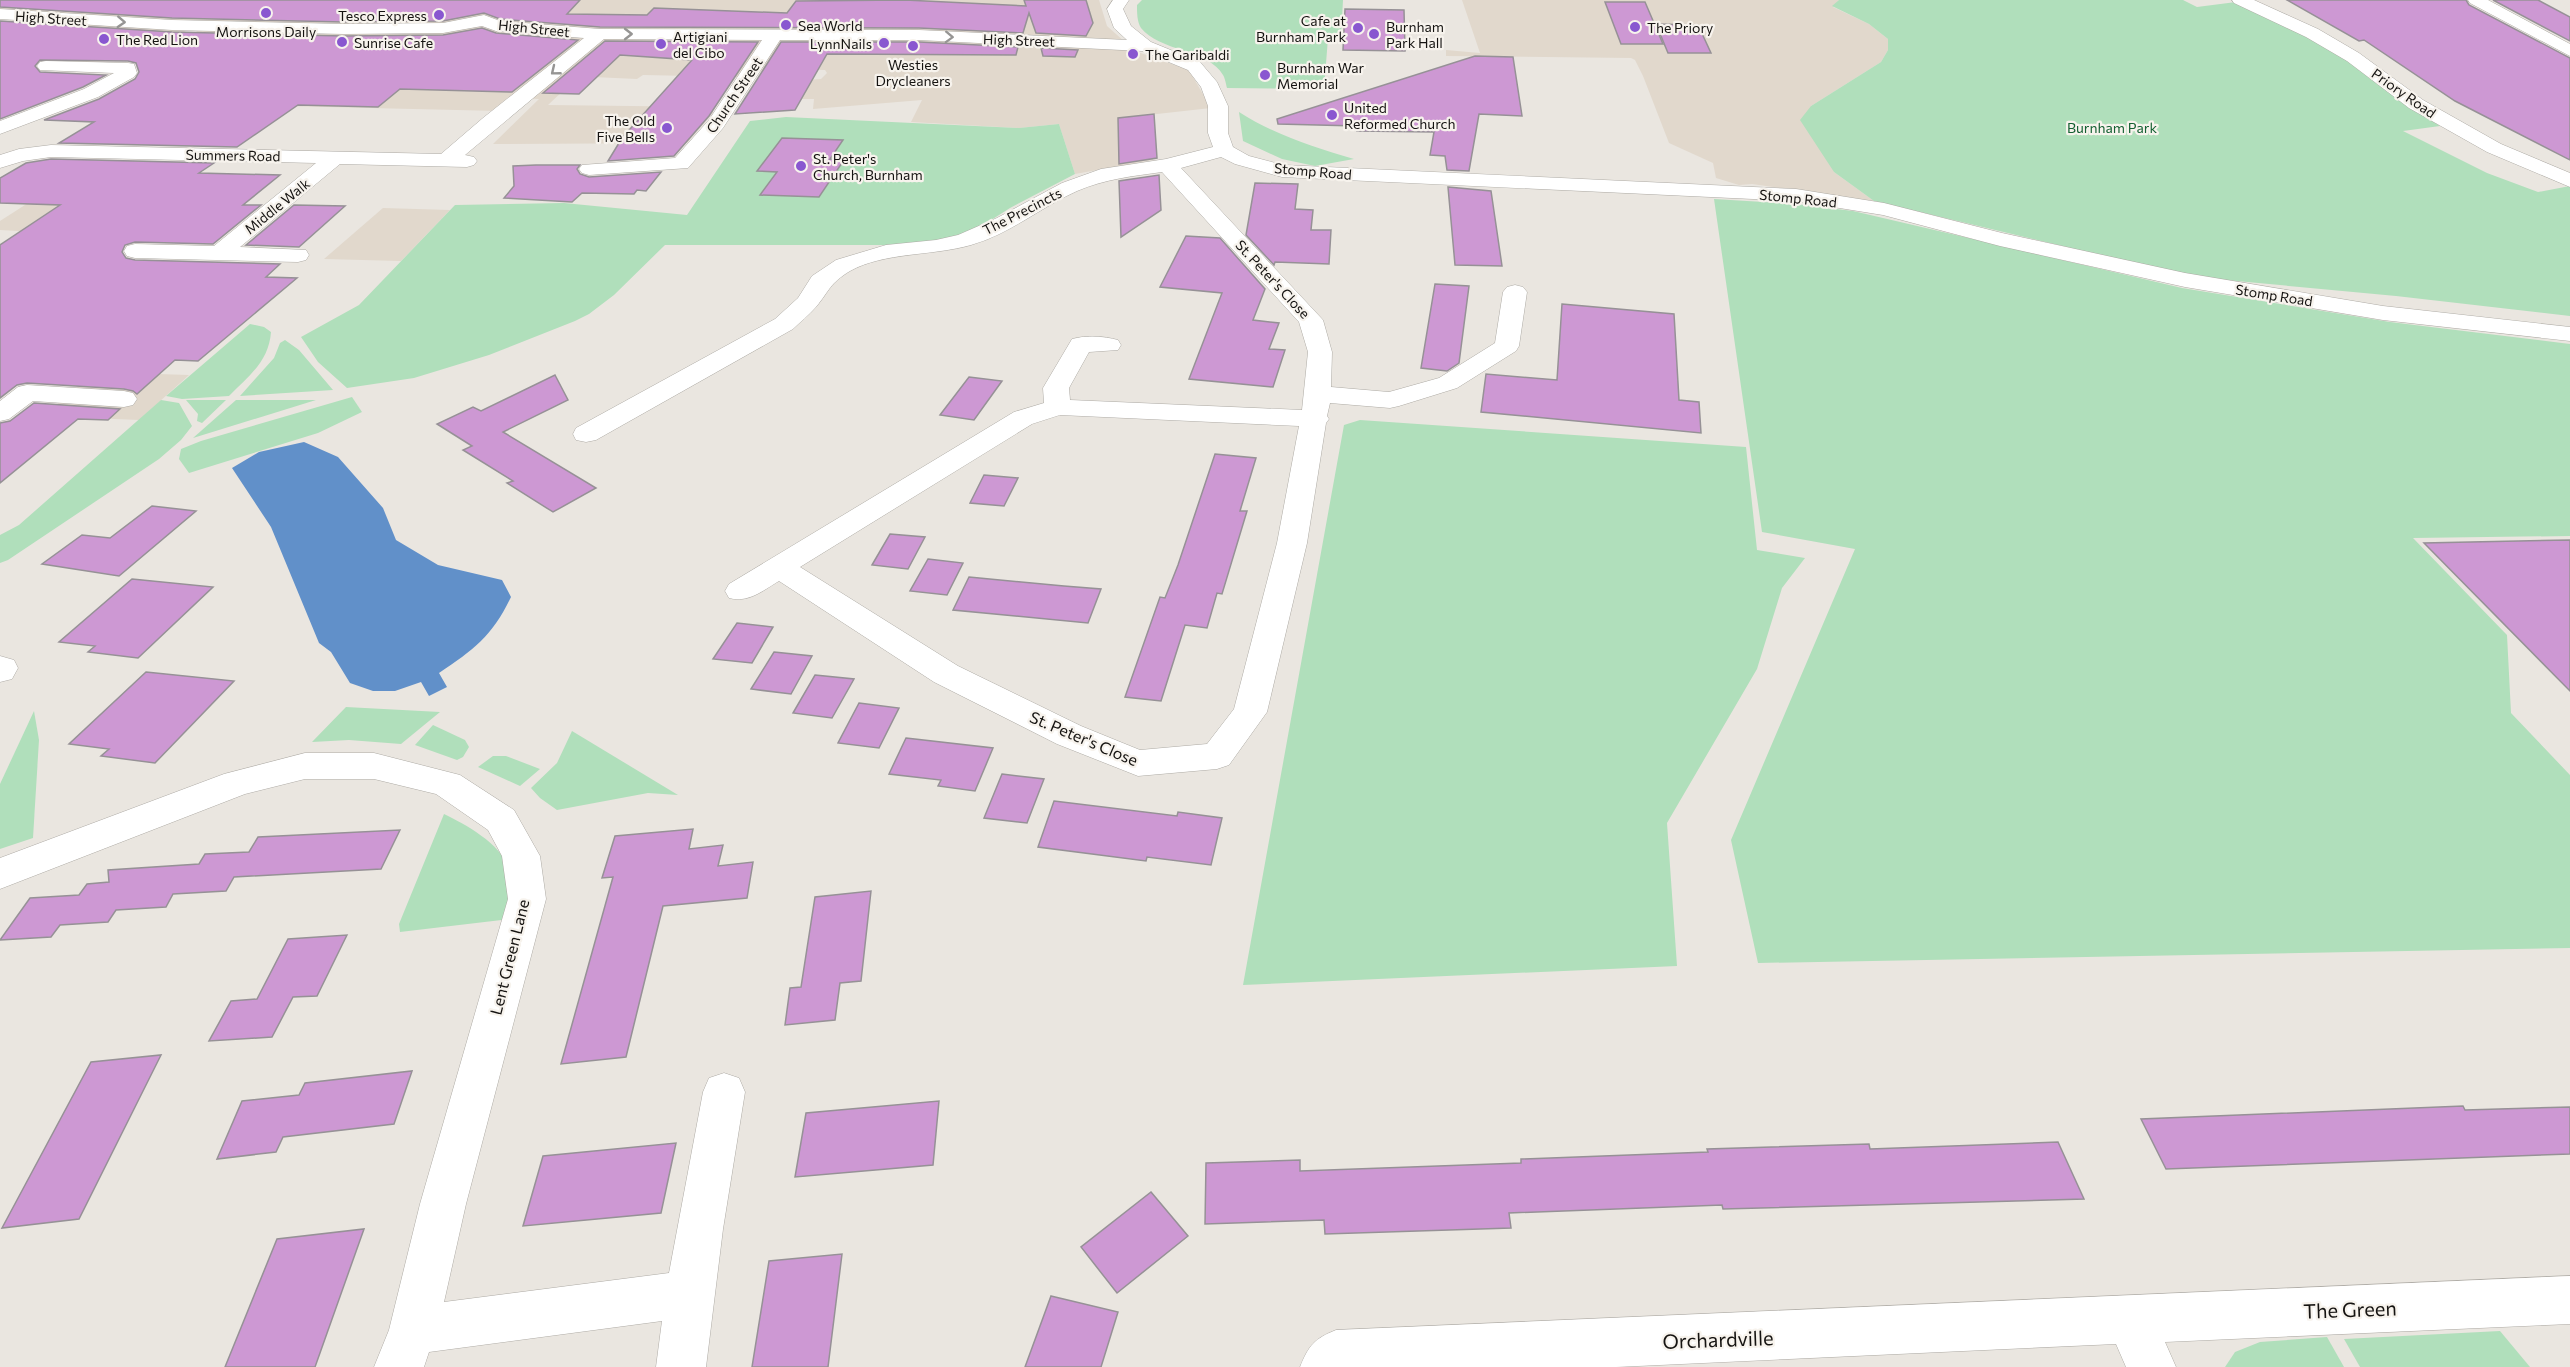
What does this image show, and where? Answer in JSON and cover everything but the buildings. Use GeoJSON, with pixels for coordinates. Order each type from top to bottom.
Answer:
{"type":"FeatureCollection","features":[{"type":"Feature","properties":{"kind":"street"},"geometry":{"type":"LineString","coordinates":[[1120,0],[1115,9],[1123,28],[1145,45],[1194,66],[1210,86],[1218,106],[1218,133],[1224,150]]}},
{"type":"Feature","properties":{"kind":"street","name":"Priory Road"},"geometry":{"type":"LineString","coordinates":[[2240,0],[2312,33],[2353,57],[2416,104],[2494,148],[2570,180]]}},
{"type":"Feature","properties":{"kind":"street"},"geometry":{"type":"LineString","coordinates":[[2476,0],[2570,51]]}},
{"type":"Feature","properties":{"kind":"street"},"geometry":{"type":"LineString","coordinates":[[484,20],[497,7]]}},
{"type":"Feature","properties":{"kind":"street","name":"High Street"},"geometry":{"type":"LineString","coordinates":[[0,14],[172,25],[344,29],[443,28],[484,20],[496,26],[600,34],[919,35],[1145,45]]}},
{"type":"Feature","properties":{"kind":"street","name":"High Street"},"geometry":{"type":"LineString","coordinates":[[1070,42],[1107,35],[1123,28]]}},
{"type":"Feature","properties":{"kind":"street","name":"Summers Road"},"geometry":{"type":"LineString","coordinates":[[0,162],[10,152],[51,151],[457,161],[490,122],[600,34]]}},
{"type":"Feature","properties":{"kind":"street","name":"Church Street"},"geometry":{"type":"LineString","coordinates":[[589,169],[681,164],[716,124],[774,35]]}},
{"type":"Feature","properties":{"kind":"street"},"geometry":{"type":"LineString","coordinates":[[0,128],[91,93],[128,73],[128,68],[107,66],[46,66]]}},
{"type":"Feature","properties":{"kind":"street","name":"The Precincts"},"geometry":{"type":"LineString","coordinates":[[586,434],[784,324],[807,302],[820,281],[844,265],[885,252],[936,247],[965,240],[1005,223],[1069,187],[1108,173],[1167,165],[1224,150]]}},
{"type":"Feature","properties":{"kind":"street","name":"Stomp Road"},"geometry":{"type":"LineString","coordinates":[[1224,150],[1242,160],[1282,171],[1796,195],[1884,209],[2000,239],[2185,280],[2383,313],[2570,334]]}},
{"type":"Feature","properties":{"kind":"street","name":"Middle Walk"},"geometry":{"type":"LineString","coordinates":[[219,253],[335,158]]}},
{"type":"Feature","properties":{"kind":"street","name":"St. Peter's Close"},"geometry":{"type":"LineString","coordinates":[[780,568],[946,674],[1069,735],[1138,764],[1217,756],[1250,711],[1292,543],[1317,407],[1320,352],[1311,321],[1167,165]]}},
{"type":"Feature","properties":{"kind":"street","name":"Middle Walk"},"geometry":{"type":"LineString","coordinates":[[135,251],[298,255]]}},
{"type":"Feature","properties":{"kind":"street"},"geometry":{"type":"LineString","coordinates":[[740,591],[1023,418],[1058,407],[1317,407],[1390,400],[1448,383],[1507,346],[1515,292]]}},
{"type":"Feature","properties":{"kind":"street"},"geometry":{"type":"LineString","coordinates":[[1058,407],[1056,388],[1081,344],[1109,345]]}},
{"type":"Feature","properties":{"kind":"street"},"geometry":{"type":"LineString","coordinates":[[0,413],[27,393],[124,399]]}},
{"type":"Feature","properties":{"kind":"street","name":"Lent Green Lane"},"geometry":{"type":"LineString","coordinates":[[0,874],[237,783],[305,766],[374,766],[447,784],[501,820],[521,856],[526,899],[406,1348]]}},
{"type":"Feature","properties":{"kind":"street"},"geometry":{"type":"LineString","coordinates":[[681,1367],[688,1294],[724,1092]]}},
{"type":"Feature","properties":{"kind":"street"},"geometry":{"type":"LineString","coordinates":[[406,1348],[688,1294]]}},
{"type":"Feature","properties":{"kind":"street","name":"The Green"},"geometry":{"type":"LineString","coordinates":[[2124,1321],[2171,1316],[2570,1300]]}},
{"type":"Feature","properties":{"kind":"street"},"geometry":{"type":"LineString","coordinates":[[2124,1321],[2151,1367]]}},
{"type":"Feature","properties":{"kind":"street","name":"Orchardville"},"geometry":{"type":"LineString","coordinates":[[1325,1367],[1336,1355],[2124,1321]]}},
{"type":"Feature","properties":{"kind":"shaded area"},"geometry":{"type":"Polygon","coordinates":[[[0,0],[1099,0],[1107,26],[1135,51],[1189,70],[1211,108],[1139,116],[1153,160],[1075,174],[1059,124],[1019,128],[911,122],[922,100],[813,109],[814,99],[795,99],[807,80],[821,79],[827,73],[825,70],[771,69],[739,77],[643,75],[637,79],[593,77],[582,73],[548,105],[713,107],[713,113],[687,143],[493,144],[539,99],[517,98],[500,111],[283,106],[166,67],[197,31],[188,30],[127,61],[63,62],[0,59],[0,26],[15,20],[0,19],[0,0]]]}},
{"type":"Feature","properties":{"kind":"shaded area"},"geometry":{"type":"Polygon","coordinates":[[[1462,0],[1839,0],[1833,7],[1869,24],[1888,39],[1888,50],[1881,62],[1811,106],[1834,172],[1874,201],[1752,184],[1739,185],[1716,178],[1713,163],[1669,143],[1643,76],[1635,60],[1631,58],[1446,56],[1446,50],[1480,53],[1462,0]]]}},
{"type":"Feature","properties":{"kind":"shaded area"},"geometry":{"type":"Polygon","coordinates":[[[39,196],[64,196],[54,233],[0,230],[0,221],[39,196]]]}},
{"type":"Feature","properties":{"kind":"shaded area"},"geometry":{"type":"Polygon","coordinates":[[[383,208],[450,210],[401,261],[324,259],[383,208]]]}},
{"type":"Feature","properties":{"kind":"shaded area"},"geometry":{"type":"Polygon","coordinates":[[[96,372],[189,375],[139,420],[43,416],[96,372]]]}},
{"type":"Feature","properties":{"kind":"green space"},"geometry":{"type":"Polygon","coordinates":[[[1142,0],[1343,0],[1341,37],[1328,38],[1324,89],[1227,88],[1224,76],[1207,60],[1159,42],[1141,28],[1137,5],[1142,0]]]}},
{"type":"Feature","properties":{"kind":"green space","name":"Burnham Park"},"geometry":{"type":"Polygon","coordinates":[[[1839,0],[2183,0],[2197,7],[2236,2],[2326,44],[2397,98],[2440,126],[2403,131],[2487,173],[2538,192],[2570,186],[2570,316],[2396,296],[2215,279],[2137,264],[1874,201],[1834,172],[1800,120],[1811,106],[1881,62],[1888,50],[1888,39],[1869,24],[1832,6],[1839,0]]]}},
{"type":"Feature","properties":{"kind":"green space"},"geometry":{"type":"Polygon","coordinates":[[[1239,112],[1280,134],[1354,159],[1315,166],[1282,159],[1243,141],[1239,112]]]}},
{"type":"Feature","properties":{"kind":"green space"},"geometry":{"type":"Polygon","coordinates":[[[786,117],[1019,128],[1059,124],[1075,174],[1010,208],[977,229],[941,241],[909,245],[665,245],[614,295],[589,314],[489,355],[414,378],[347,388],[318,362],[301,337],[359,305],[455,205],[564,203],[687,215],[750,121],[786,117]]]}},
{"type":"Feature","properties":{"kind":"green space"},"geometry":{"type":"Polygon","coordinates":[[[1714,199],[1796,204],[1853,211],[2182,288],[2390,322],[2570,344],[2570,536],[2413,538],[2507,635],[2511,713],[2570,775],[2570,948],[1758,963],[1731,840],[1855,549],[1762,532],[1714,199]]]}},
{"type":"Feature","properties":{"kind":"green space"},"geometry":{"type":"Polygon","coordinates":[[[250,324],[264,327],[271,332],[269,342],[257,367],[229,396],[182,399],[166,396],[250,324]]]}},
{"type":"Feature","properties":{"kind":"green space"},"geometry":{"type":"Polygon","coordinates":[[[285,340],[299,350],[333,390],[240,396],[274,358],[280,343],[285,340]]]}},
{"type":"Feature","properties":{"kind":"green space"},"geometry":{"type":"Polygon","coordinates":[[[352,397],[362,412],[318,433],[189,473],[179,459],[181,449],[201,441],[352,397]]]}},
{"type":"Feature","properties":{"kind":"green space"},"geometry":{"type":"Polygon","coordinates":[[[161,400],[179,403],[192,426],[181,440],[159,459],[8,560],[0,563],[0,535],[19,525],[161,400]]]}},
{"type":"Feature","properties":{"kind":"green space"},"geometry":{"type":"Polygon","coordinates":[[[186,400],[226,400],[202,423],[197,421],[198,414],[186,400]]]}},
{"type":"Feature","properties":{"kind":"green space"},"geometry":{"type":"Polygon","coordinates":[[[236,400],[316,400],[193,438],[236,400]]]}},
{"type":"Feature","properties":{"kind":"green space"},"geometry":{"type":"Polygon","coordinates":[[[1360,420],[1746,447],[1757,550],[1805,558],[1782,588],[1757,669],[1667,823],[1677,966],[1243,985],[1344,425],[1360,420]]]}},
{"type":"Feature","properties":{"kind":"green space"},"geometry":{"type":"Polygon","coordinates":[[[346,707],[440,712],[401,744],[349,740],[312,742],[346,707]]]}},
{"type":"Feature","properties":{"kind":"green space"},"geometry":{"type":"Polygon","coordinates":[[[34,711],[39,740],[33,838],[0,849],[0,784],[34,711]]]}},
{"type":"Feature","properties":{"kind":"green space"},"geometry":{"type":"Polygon","coordinates":[[[433,725],[465,740],[469,747],[463,757],[457,760],[415,745],[433,725]]]}},
{"type":"Feature","properties":{"kind":"green space"},"geometry":{"type":"Polygon","coordinates":[[[572,731],[678,795],[648,793],[557,810],[540,798],[531,788],[557,763],[572,731]]]}},
{"type":"Feature","properties":{"kind":"green space"},"geometry":{"type":"Polygon","coordinates":[[[493,756],[506,756],[540,769],[520,786],[478,767],[493,756]]]}},
{"type":"Feature","properties":{"kind":"green space"},"geometry":{"type":"Polygon","coordinates":[[[444,814],[481,836],[498,850],[504,859],[510,879],[510,919],[400,932],[399,924],[444,814]]]}},
{"type":"Feature","properties":{"kind":"green space"},"geometry":{"type":"Polygon","coordinates":[[[2500,1331],[2530,1367],[2360,1367],[2344,1339],[2500,1331]]]}},
{"type":"Feature","properties":{"kind":"green space"},"geometry":{"type":"Polygon","coordinates":[[[2327,1337],[2344,1367],[2225,1367],[2235,1352],[2260,1342],[2327,1337]]]}},
{"type":"Feature","properties":{"kind":"water"},"geometry":{"type":"Polygon","coordinates":[[[304,442],[338,457],[383,508],[396,540],[438,565],[502,580],[511,597],[490,632],[462,657],[439,673],[447,687],[429,696],[421,682],[395,691],[373,691],[350,683],[331,652],[319,643],[271,527],[232,468],[259,452],[304,442]]]}},
{"type":"Feature","properties":{"kind":"place","name":"Morrisons Daily"},"geometry":{"type":"Point","coordinates":[266,13]}},
{"type":"Feature","properties":{"kind":"place","name":"Tesco Express"},"geometry":{"type":"Point","coordinates":[439,15]}},
{"type":"Feature","properties":{"kind":"place","name":"Sea World"},"geometry":{"type":"Point","coordinates":[786,25]}},
{"type":"Feature","properties":{"kind":"place","name":"The Priory"},"geometry":{"type":"Point","coordinates":[1635,27]}},
{"type":"Feature","properties":{"kind":"place","name":"Cafe at Burnham Park"},"geometry":{"type":"Point","coordinates":[1358,28]}},
{"type":"Feature","properties":{"kind":"place","name":"Burnham Park Hall"},"geometry":{"type":"Point","coordinates":[1374,34]}},
{"type":"Feature","properties":{"kind":"place","name":"The Red Lion"},"geometry":{"type":"Point","coordinates":[104,39]}},
{"type":"Feature","properties":{"kind":"place","name":"Sunrise Cafe"},"geometry":{"type":"Point","coordinates":[342,42]}},
{"type":"Feature","properties":{"kind":"place","name":"LynnNails"},"geometry":{"type":"Point","coordinates":[884,43]}},
{"type":"Feature","properties":{"kind":"place","name":"Artigiani del Cibo"},"geometry":{"type":"Point","coordinates":[661,44]}},
{"type":"Feature","properties":{"kind":"place","name":"Westies Drycleaners"},"geometry":{"type":"Point","coordinates":[913,46]}},
{"type":"Feature","properties":{"kind":"place","name":"The Garibaldi"},"geometry":{"type":"Point","coordinates":[1133,54]}},
{"type":"Feature","properties":{"kind":"place","name":"Burnham War Memorial"},"geometry":{"type":"Point","coordinates":[1265,75]}},
{"type":"Feature","properties":{"kind":"place","name":"United Reformed Church"},"geometry":{"type":"Point","coordinates":[1332,115]}},
{"type":"Feature","properties":{"kind":"place","name":"The Old Five Bells"},"geometry":{"type":"Point","coordinates":[667,128]}},
{"type":"Feature","properties":{"kind":"place","name":"St. Peter's Church, Burnham"},"geometry":{"type":"Point","coordinates":[801,166]}}]}
